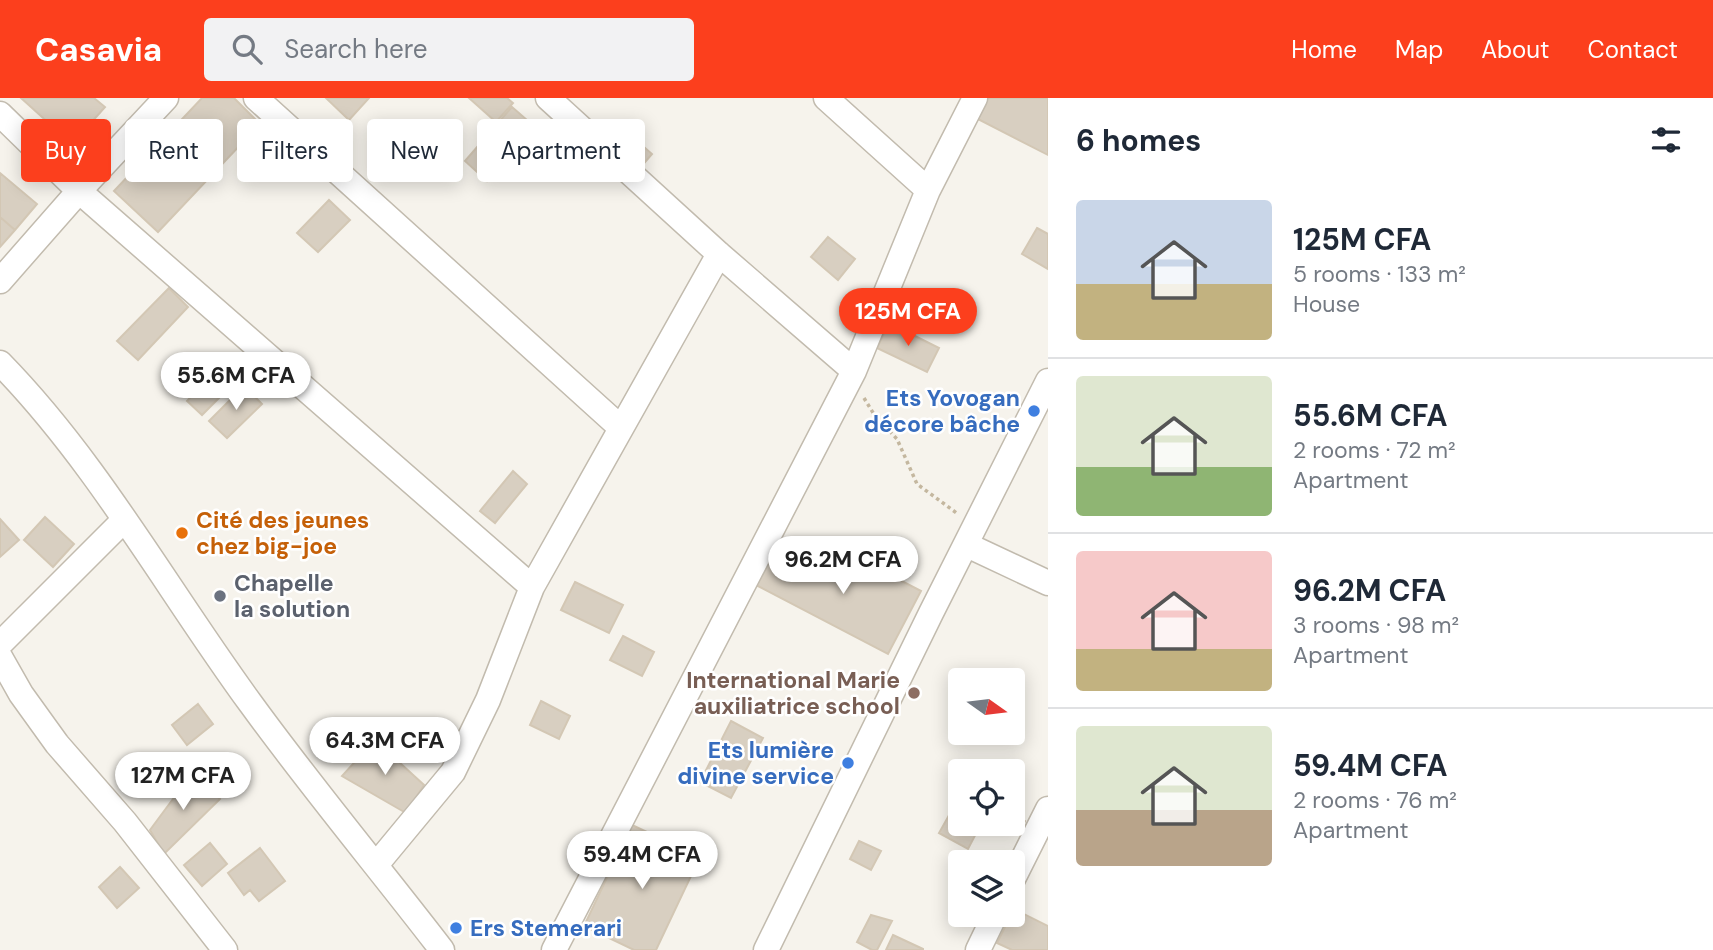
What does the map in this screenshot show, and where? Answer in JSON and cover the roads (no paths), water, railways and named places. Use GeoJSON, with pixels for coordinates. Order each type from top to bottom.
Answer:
{"type":"FeatureCollection","features":[{"type":"Feature","properties":{"kind":"street"},"geometry":{"type":"LineString","coordinates":[[0,281],[166,98]]}},
{"type":"Feature","properties":{"kind":"street"},"geometry":{"type":"LineString","coordinates":[[256,98],[621,428]]}},
{"type":"Feature","properties":{"kind":"street"},"geometry":{"type":"LineString","coordinates":[[548,98],[719,254],[854,371]]}},
{"type":"Feature","properties":{"kind":"street"},"geometry":{"type":"LineString","coordinates":[[826,98],[928,190]]}},
{"type":"Feature","properties":{"kind":"street"},"geometry":{"type":"LineString","coordinates":[[554,950],[854,371],[928,190],[975,98]]}},
{"type":"Feature","properties":{"kind":"street"},"geometry":{"type":"LineString","coordinates":[[0,114],[79,191],[532,587]]}},
{"type":"Feature","properties":{"kind":"street"},"geometry":{"type":"LineString","coordinates":[[376,865],[453,772],[488,700],[532,587],[719,254]]}},
{"type":"Feature","properties":{"kind":"street"},"geometry":{"type":"LineString","coordinates":[[0,363],[66,436],[251,704],[442,950]]}},
{"type":"Feature","properties":{"kind":"street"},"geometry":{"type":"LineString","coordinates":[[776,946],[931,613],[1048,382]]}},
{"type":"Feature","properties":{"kind":"street"},"geometry":{"type":"LineString","coordinates":[[0,644],[124,520]]}},
{"type":"Feature","properties":{"kind":"street"},"geometry":{"type":"LineString","coordinates":[[967,545],[1048,583]]}},
{"type":"Feature","properties":{"kind":"street"},"geometry":{"type":"LineString","coordinates":[[0,657],[21,694],[57,744],[125,822],[225,950]]}},
{"type":"Feature","properties":{"kind":"street"},"geometry":{"type":"LineString","coordinates":[[1025,855],[1048,809]]}},
{"type":"Feature","properties":{"kind":"street"},"geometry":{"type":"LineString","coordinates":[[978,950],[989,927]]}},
{"type":"Feature","properties":{"kind":"place","name":"Ets Yovogan décore bâche"},"geometry":{"type":"Point","coordinates":[1034,411]}},
{"type":"Feature","properties":{"kind":"place","name":"Cité des jeunes chez big-joe"},"geometry":{"type":"Point","coordinates":[182,533]}},
{"type":"Feature","properties":{"kind":"place","name":"Chapelle la solution"},"geometry":{"type":"Point","coordinates":[220,596]}},
{"type":"Feature","properties":{"kind":"place","name":"International Marie auxiliatrice school"},"geometry":{"type":"Point","coordinates":[914,693]}},
{"type":"Feature","properties":{"kind":"place","name":"Ets lumière divine service"},"geometry":{"type":"Point","coordinates":[848,763]}},
{"type":"Feature","properties":{"kind":"place","name":"Ers Stemerari"},"geometry":{"type":"Point","coordinates":[456,928]}}]}
